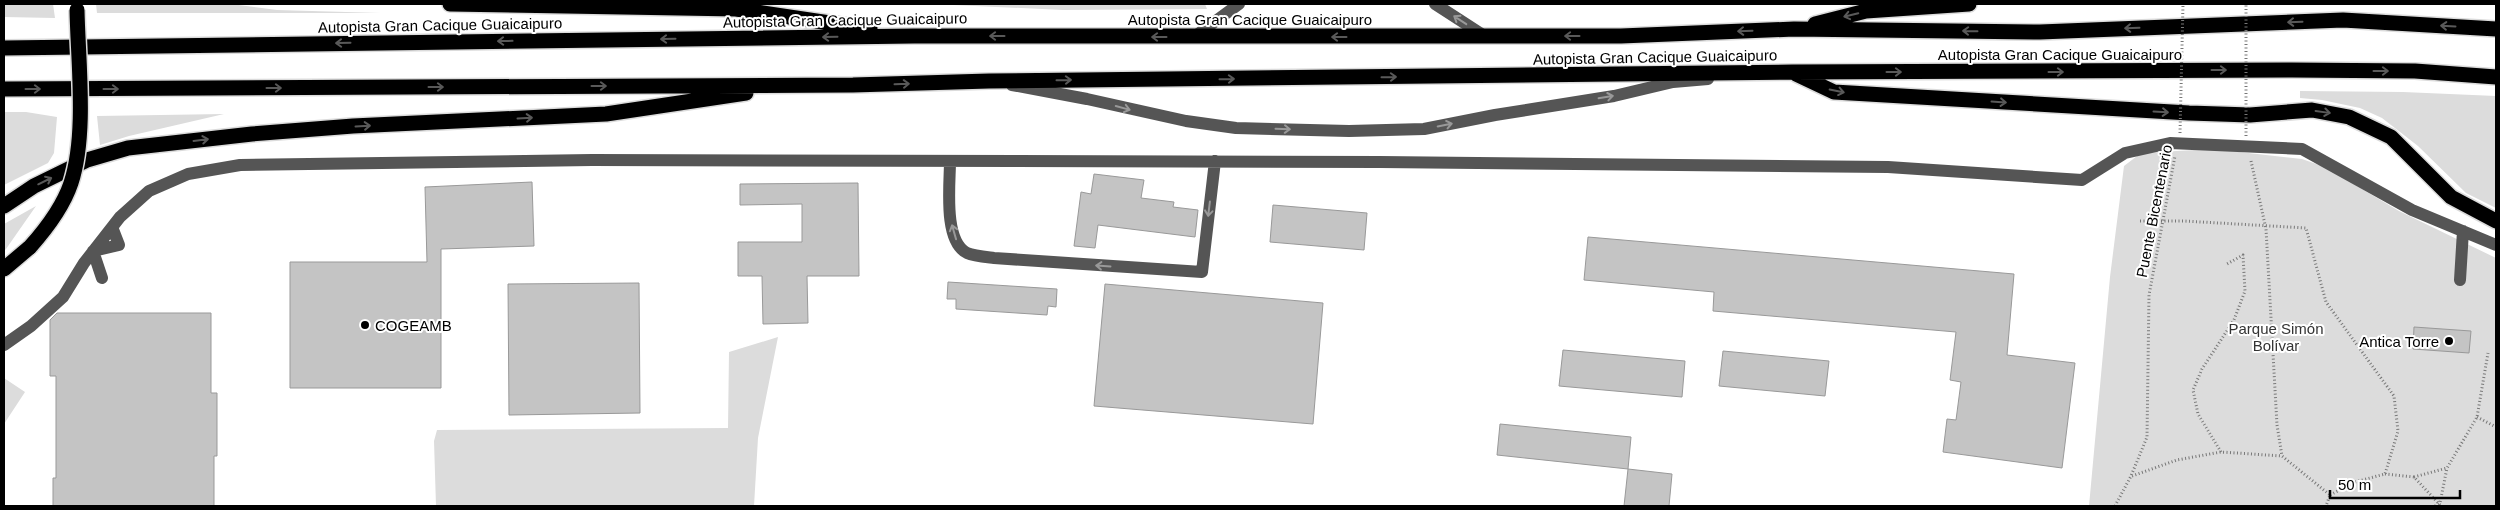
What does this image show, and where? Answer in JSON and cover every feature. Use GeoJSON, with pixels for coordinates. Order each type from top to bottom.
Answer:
{"type":"FeatureCollection","features":[{"type":"Feature","properties":{"kind":"highway"},"geometry":{"type":"LineString","coordinates":[[450,4],[736,9],[914,36]]}},
{"type":"Feature","properties":{"kind":"highway"},"geometry":{"type":"LineString","coordinates":[[1794,29],[1866,11],[1969,4]]}},
{"type":"Feature","properties":{"kind":"highway"},"geometry":{"type":"LineString","coordinates":[[5,268],[30,247],[58,212],[71,183],[79,147],[77,7]]}},
{"type":"Feature","properties":{"kind":"highway","name":"Autopista Gran Cacique Guaicaipuro"},"geometry":{"type":"LineString","coordinates":[[4,48],[914,36],[1621,36],[1794,29],[2040,32],[2343,20],[2496,28]]}},
{"type":"Feature","properties":{"kind":"highway","name":"Autopista Gran Cacique Guaicaipuro"},"geometry":{"type":"LineString","coordinates":[[4,89],[797,85],[989,81],[1760,74],[1792,72],[2349,70],[2415,71],[2496,77]]}},
{"type":"Feature","properties":{"kind":"highway"},"geometry":{"type":"LineString","coordinates":[[1792,72],[1834,92],[2189,113],[2250,115],[2312,110],[2349,116],[2391,137],[2451,197],[2496,221]]}},
{"type":"Feature","properties":{"kind":"highway"},"geometry":{"type":"LineString","coordinates":[[4,206],[34,186],[87,160],[128,148],[252,134],[344,127],[606,114],[797,85]]}},
{"type":"Feature","properties":{"kind":"lane"},"geometry":{"type":"LineString","coordinates":[[1194,37],[1239,4]]}},
{"type":"Feature","properties":{"kind":"lane"},"geometry":{"type":"LineString","coordinates":[[1435,4],[1486,37]]}},
{"type":"Feature","properties":{"kind":"lane"},"geometry":{"type":"LineString","coordinates":[[989,81],[1087,99],[1186,121],[1236,128],[1349,131],[1424,129],[1495,115],[1614,96],[1673,82],[1760,74]]}},
{"type":"Feature","properties":{"kind":"lane"},"geometry":{"type":"LineString","coordinates":[[4,345],[31,326],[63,297],[93,251],[112,227],[149,191],[188,174],[240,165],[592,160],[1215,161],[1888,166],[2082,180],[2125,153],[2170,143],[2302,149],[2412,210],[2496,245]]}},
{"type":"Feature","properties":{"kind":"lane"},"geometry":{"type":"LineString","coordinates":[[950,161],[950,214],[953,236],[966,252],[994,258],[1202,272],[1215,161]]}},
{"type":"Feature","properties":{"kind":"lane"},"geometry":{"type":"LineString","coordinates":[[93,251],[119,245],[112,227]]}},
{"type":"Feature","properties":{"kind":"lane"},"geometry":{"type":"LineString","coordinates":[[2460,280],[2463,231]]}},
{"type":"Feature","properties":{"kind":"lane"},"geometry":{"type":"LineString","coordinates":[[93,251],[102,278]]}},
{"type":"Feature","properties":{"kind":"path","name":"Puente Bicentenario"},"geometry":{"type":"LineString","coordinates":[[2178,142],[2180,133],[2183,4]]}},
{"type":"Feature","properties":{"kind":"path"},"geometry":{"type":"LineString","coordinates":[[2246,4],[2246,136],[2248,145]]}},
{"type":"Feature","properties":{"kind":"path","name":"Puente Bicentenario"},"geometry":{"type":"LineString","coordinates":[[2115,506],[2131,476],[2147,437],[2149,422],[2149,295],[2176,152]]}},
{"type":"Feature","properties":{"kind":"path"},"geometry":{"type":"LineString","coordinates":[[2250,154],[2266,229],[2277,424],[2282,456]]}},
{"type":"Feature","properties":{"kind":"path"},"geometry":{"type":"LineString","coordinates":[[2140,221],[2184,221],[2306,228],[2326,302],[2394,396],[2398,432],[2385,474]]}},
{"type":"Feature","properties":{"kind":"path"},"geometry":{"type":"LineString","coordinates":[[2221,452],[2198,414],[2193,390],[2202,369],[2234,320],[2245,291],[2243,255],[2227,264]]}},
{"type":"Feature","properties":{"kind":"path"},"geometry":{"type":"LineString","coordinates":[[2441,505],[2447,468],[2477,417],[2488,353]]}},
{"type":"Feature","properties":{"kind":"path"},"geometry":{"type":"LineString","coordinates":[[2477,417],[2496,427]]}},
{"type":"Feature","properties":{"kind":"path"},"geometry":{"type":"LineString","coordinates":[[2131,476],[2177,460],[2221,452],[2282,456],[2330,496]]}},
{"type":"Feature","properties":{"kind":"path"},"geometry":{"type":"LineString","coordinates":[[2326,506],[2330,496],[2355,482],[2385,474],[2414,477],[2447,468]]}},
{"type":"Feature","properties":{"kind":"path"},"geometry":{"type":"LineString","coordinates":[[2414,477],[2441,505]]}},
{"type":"Feature","properties":{"kind":"path"},"geometry":{"type":"LineString","coordinates":[[2435,506],[2441,505]]}},
{"type":"Feature","properties":{"kind":"green space"},"geometry":{"type":"Polygon","coordinates":[[[4,4],[53,4],[55,18],[4,17],[4,4]]]}},
{"type":"Feature","properties":{"kind":"green space"},"geometry":{"type":"Polygon","coordinates":[[[96,4],[231,4],[277,10],[381,13],[97,13],[96,4]]]}},
{"type":"Feature","properties":{"kind":"green space"},"geometry":{"type":"Polygon","coordinates":[[[931,4],[1205,4],[1207,9],[1063,10],[931,4]]]}},
{"type":"Feature","properties":{"kind":"green space"},"geometry":{"type":"Polygon","coordinates":[[[2300,91],[2403,92],[2496,96],[2496,208],[2466,193],[2418,146],[2382,118],[2360,108],[2322,100],[2300,98],[2300,91]]]}},
{"type":"Feature","properties":{"kind":"green space"},"geometry":{"type":"Polygon","coordinates":[[[4,112],[26,112],[57,117],[54,153],[48,163],[4,185],[4,112]]]}},
{"type":"Feature","properties":{"kind":"green space"},"geometry":{"type":"Polygon","coordinates":[[[224,114],[129,136],[100,145],[97,116],[224,114]]]}},
{"type":"Feature","properties":{"kind":"green space","name":"Parque Simón Bolívar"},"geometry":{"type":"Polygon","coordinates":[[[2213,149],[2302,159],[2325,167],[2399,211],[2496,258],[2496,506],[2089,506],[2110,277],[2124,166],[2141,153],[2213,149]]]}},
{"type":"Feature","properties":{"kind":"green space"},"geometry":{"type":"Polygon","coordinates":[[[36,206],[6,249],[4,251],[4,224],[36,206]]]}},
{"type":"Feature","properties":{"kind":"green space"},"geometry":{"type":"Polygon","coordinates":[[[778,337],[758,438],[754,506],[436,506],[434,441],[437,430],[728,428],[729,352],[778,337]]]}},
{"type":"Feature","properties":{"kind":"green space"},"geometry":{"type":"Polygon","coordinates":[[[4,378],[25,392],[4,424],[4,378]]]}},
{"type":"Feature","properties":{"kind":"building"},"geometry":{"type":"Polygon","coordinates":[[[1094,174],[1144,180],[1141,198],[1174,202],[1173,207],[1198,210],[1195,237],[1098,225],[1095,248],[1074,246],[1081,192],[1091,194],[1094,174]]]}},
{"type":"Feature","properties":{"kind":"building","name":"COGEAMB"},"geometry":{"type":"Polygon","coordinates":[[[532,182],[534,246],[441,249],[441,388],[290,388],[290,262],[427,262],[425,187],[532,182]]]}},
{"type":"Feature","properties":{"kind":"building"},"geometry":{"type":"Polygon","coordinates":[[[858,183],[859,276],[807,276],[808,323],[763,324],[762,276],[738,276],[738,242],[802,242],[802,204],[740,205],[740,184],[858,183]]]}},
{"type":"Feature","properties":{"kind":"building"},"geometry":{"type":"Polygon","coordinates":[[[1273,205],[1367,213],[1364,250],[1270,242],[1273,205]]]}},
{"type":"Feature","properties":{"kind":"building"},"geometry":{"type":"Polygon","coordinates":[[[1588,237],[2014,274],[2007,355],[2075,363],[2062,468],[1943,452],[1947,419],[1956,420],[1961,382],[1950,380],[1956,332],[1713,311],[1714,292],[1584,280],[1588,237]]]}},
{"type":"Feature","properties":{"kind":"building"},"geometry":{"type":"Polygon","coordinates":[[[948,282],[1057,289],[1056,307],[1048,306],[1047,315],[956,309],[956,299],[947,299],[948,282]]]}},
{"type":"Feature","properties":{"kind":"building"},"geometry":{"type":"Polygon","coordinates":[[[639,283],[640,413],[509,415],[508,284],[639,283]]]}},
{"type":"Feature","properties":{"kind":"building"},"geometry":{"type":"Polygon","coordinates":[[[1105,284],[1323,303],[1313,424],[1094,406],[1105,284]]]}},
{"type":"Feature","properties":{"kind":"building"},"geometry":{"type":"Polygon","coordinates":[[[57,313],[211,313],[211,393],[217,393],[217,456],[214,456],[214,506],[53,506],[53,478],[56,478],[56,376],[50,376],[50,320],[57,313]]]}},
{"type":"Feature","properties":{"kind":"building","name":"Antica Torre"},"geometry":{"type":"Polygon","coordinates":[[[2414,327],[2471,331],[2469,353],[2413,349],[2414,327]]]}},
{"type":"Feature","properties":{"kind":"building"},"geometry":{"type":"Polygon","coordinates":[[[1563,350],[1685,361],[1682,397],[1559,386],[1563,350]]]}},
{"type":"Feature","properties":{"kind":"building"},"geometry":{"type":"Polygon","coordinates":[[[1723,351],[1829,361],[1825,396],[1719,386],[1723,351]]]}},
{"type":"Feature","properties":{"kind":"building"},"geometry":{"type":"Polygon","coordinates":[[[1500,424],[1631,437],[1628,469],[1497,455],[1500,424]]]}},
{"type":"Feature","properties":{"kind":"building"},"geometry":{"type":"Polygon","coordinates":[[[1628,469],[1672,474],[1669,506],[1624,506],[1628,469]]]}},
{"type":"Feature","properties":{"kind":"place","name":"COGEAMB"},"geometry":{"type":"Point","coordinates":[365,325]}},
{"type":"Feature","properties":{"kind":"place","name":"Antica Torre"},"geometry":{"type":"Point","coordinates":[2449,341]}}]}
